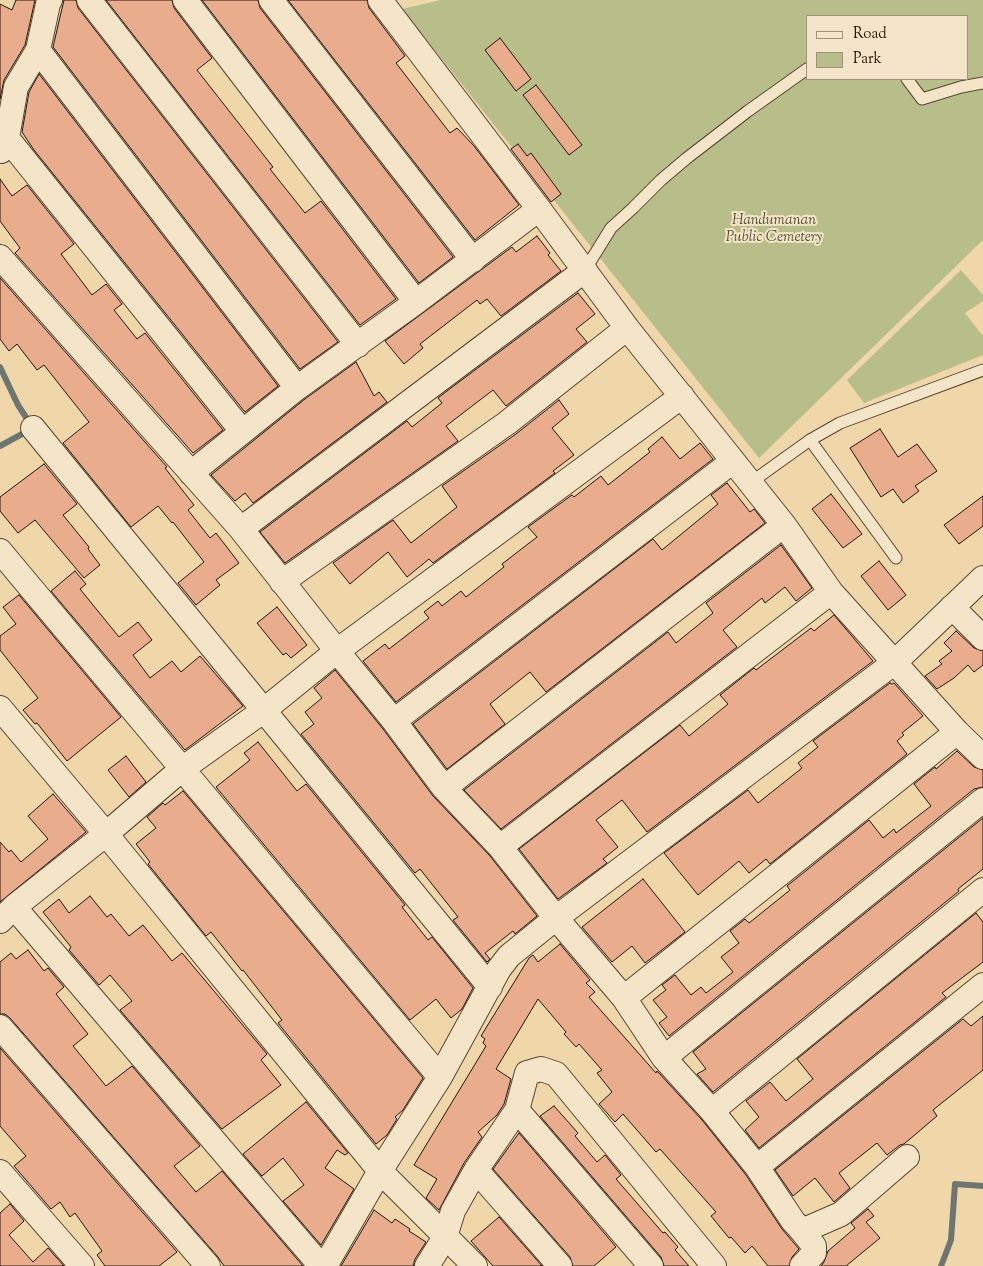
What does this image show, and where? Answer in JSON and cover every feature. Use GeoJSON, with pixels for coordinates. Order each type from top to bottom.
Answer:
{"type":"FeatureCollection","features":[{"type":"Feature","properties":{"kind":"street"},"geometry":{"type":"LineString","coordinates":[[50,0],[38,50],[16,86],[3,146],[242,431]]}},
{"type":"Feature","properties":{"kind":"street"},"geometry":{"type":"LineString","coordinates":[[89,0],[358,345]]}},
{"type":"Feature","properties":{"kind":"street"},"geometry":{"type":"LineString","coordinates":[[185,0],[416,302]]}},
{"type":"Feature","properties":{"kind":"street"},"geometry":{"type":"LineString","coordinates":[[271,0],[472,260]]}},
{"type":"Feature","properties":{"kind":"street"},"geometry":{"type":"LineString","coordinates":[[380,0],[627,328],[784,525],[831,592],[957,732],[983,757]]}},
{"type":"Feature","properties":{"kind":"street"},"geometry":{"type":"LineString","coordinates":[[38,50],[297,388]]}},
{"type":"Feature","properties":{"kind":"street"},"geometry":{"type":"LineString","coordinates":[[191,473],[297,388],[358,345],[539,209]]}},
{"type":"Feature","properties":{"kind":"street"},"geometry":{"type":"LineString","coordinates":[[0,257],[241,529],[394,721],[444,788],[500,847],[556,918],[624,998],[664,1058],[712,1111],[757,1167],[793,1221],[814,1246],[814,1253],[802,1266]]}},
{"type":"Feature","properties":{"kind":"street"},"geometry":{"type":"LineString","coordinates":[[241,529],[585,270]]}},
{"type":"Feature","properties":{"kind":"street"},"geometry":{"type":"LineString","coordinates":[[282,582],[507,423],[627,328]]}},
{"type":"Feature","properties":{"kind":"street"},"geometry":{"type":"LineString","coordinates":[[321,1266],[7,914],[106,834],[182,769],[263,711],[337,651],[682,396]]}},
{"type":"Feature","properties":{"kind":"street"},"geometry":{"type":"LineString","coordinates":[[34,428],[490,987]]}},
{"type":"Feature","properties":{"kind":"street"},"geometry":{"type":"LineString","coordinates":[[394,721],[733,461]]}},
{"type":"Feature","properties":{"kind":"street"},"geometry":{"type":"LineString","coordinates":[[444,788],[784,525]]}},
{"type":"Feature","properties":{"kind":"street"},"geometry":{"type":"LineString","coordinates":[[0,551],[440,1077]]}},
{"type":"Feature","properties":{"kind":"street"},"geometry":{"type":"LineString","coordinates":[[325,1266],[380,1171],[440,1077],[499,969],[509,956],[556,918],[895,662],[983,578]]}},
{"type":"Feature","properties":{"kind":"street"},"geometry":{"type":"LineString","coordinates":[[500,847],[831,592]]}},
{"type":"Feature","properties":{"kind":"street"},"geometry":{"type":"LineString","coordinates":[[952,607],[983,638]]}},
{"type":"Feature","properties":{"kind":"street"},"geometry":{"type":"LineString","coordinates":[[0,708],[106,834],[380,1171],[476,1266]]}},
{"type":"Feature","properties":{"kind":"street"},"geometry":{"type":"LineString","coordinates":[[624,998],[957,732]]}},
{"type":"Feature","properties":{"kind":"street"},"geometry":{"type":"LineString","coordinates":[[664,1058],[983,800]]}},
{"type":"Feature","properties":{"kind":"street"},"geometry":{"type":"LineString","coordinates":[[712,1111],[983,890]]}},
{"type":"Feature","properties":{"kind":"street"},"geometry":{"type":"LineString","coordinates":[[757,1167],[983,985]]}},
{"type":"Feature","properties":{"kind":"street"},"geometry":{"type":"LineString","coordinates":[[0,1027],[208,1266]]}},
{"type":"Feature","properties":{"kind":"street"},"geometry":{"type":"LineString","coordinates":[[427,1266],[445,1237],[453,1211],[476,1170],[517,1110],[527,1073],[541,1068],[556,1074],[714,1266]]}},
{"type":"Feature","properties":{"kind":"street"},"geometry":{"type":"LineString","coordinates":[[517,1110],[651,1266]]}},
{"type":"Feature","properties":{"kind":"street"},"geometry":{"type":"LineString","coordinates":[[802,1231],[842,1214],[907,1157]]}},
{"type":"Feature","properties":{"kind":"street"},"geometry":{"type":"LineString","coordinates":[[476,1170],[560,1266]]}},
{"type":"Feature","properties":{"kind":"street"},"geometry":{"type":"LineString","coordinates":[[0,1172],[82,1266]]}},
{"type":"Feature","properties":{"kind":"lane"},"geometry":{"type":"LineString","coordinates":[[585,270],[610,228],[662,180],[687,158],[748,111],[806,70]]}},
{"type":"Feature","properties":{"kind":"lane"},"geometry":{"type":"LineString","coordinates":[[908,80],[922,99],[983,82]]}},
{"type":"Feature","properties":{"kind":"lane"},"geometry":{"type":"LineString","coordinates":[[750,483],[810,440],[840,423],[983,370]]}},
{"type":"Feature","properties":{"kind":"lane"},"geometry":{"type":"LineString","coordinates":[[810,440],[896,558]]}},
{"type":"Feature","properties":{"kind":"green space","name":"Handumanan Public Cemetery"},"geometry":{"type":"Polygon","coordinates":[[[441,0],[983,0],[983,240],[759,458],[402,9],[441,0]]]}},
{"type":"Feature","properties":{"kind":"green space"},"geometry":{"type":"Polygon","coordinates":[[[961,270],[983,295],[983,301],[965,313],[983,336],[983,355],[864,403],[847,380],[961,270]]]}},
{"type":"Feature","properties":{"kind":"building"},"geometry":{"type":"Polygon","coordinates":[[[16,0],[35,0],[25,45],[4,80],[0,99],[0,4],[12,10],[16,0]]]}},
{"type":"Feature","properties":{"kind":"building"},"geometry":{"type":"Polygon","coordinates":[[[64,0],[76,0],[78,8],[338,342],[300,369],[53,47],[64,0]]]}},
{"type":"Feature","properties":{"kind":"building"},"geometry":{"type":"Polygon","coordinates":[[[106,0],[172,0],[174,8],[212,58],[197,70],[273,167],[270,169],[305,213],[321,201],[396,299],[360,325],[106,0]]]}},
{"type":"Feature","properties":{"kind":"building"},"geometry":{"type":"Polygon","coordinates":[[[202,0],[258,0],[260,8],[453,257],[419,283],[202,0]]]}},
{"type":"Feature","properties":{"kind":"building"},"geometry":{"type":"Polygon","coordinates":[[[288,0],[367,0],[369,8],[405,56],[396,63],[450,133],[457,128],[474,146],[519,205],[475,240],[288,0]]]}},
{"type":"Feature","properties":{"kind":"building"},"geometry":{"type":"Polygon","coordinates":[[[500,38],[531,79],[516,91],[485,50],[500,38]]]}},
{"type":"Feature","properties":{"kind":"building"},"geometry":{"type":"Polygon","coordinates":[[[39,74],[278,386],[245,412],[34,150],[22,132],[29,92],[39,74]]]}},
{"type":"Feature","properties":{"kind":"building"},"geometry":{"type":"Polygon","coordinates":[[[536,85],[582,145],[569,155],[523,95],[536,85]]]}},
{"type":"Feature","properties":{"kind":"building"},"geometry":{"type":"Polygon","coordinates":[[[518,144],[527,156],[531,153],[561,194],[551,202],[511,149],[518,144]]]}},
{"type":"Feature","properties":{"kind":"building"},"geometry":{"type":"Polygon","coordinates":[[[0,179],[12,196],[27,185],[74,244],[61,254],[92,295],[106,284],[122,304],[114,310],[137,339],[145,333],[223,430],[193,453],[15,253],[20,248],[0,221],[0,179]]]}},
{"type":"Feature","properties":{"kind":"building"},"geometry":{"type":"Polygon","coordinates":[[[537,236],[550,253],[548,255],[561,271],[501,316],[487,299],[480,304],[477,300],[420,344],[423,348],[404,364],[385,341],[512,247],[516,252],[537,236]]]}},
{"type":"Feature","properties":{"kind":"building"},"geometry":{"type":"Polygon","coordinates":[[[0,278],[167,467],[165,468],[194,505],[188,510],[210,538],[216,533],[239,563],[216,580],[220,585],[196,605],[178,583],[204,562],[158,506],[131,527],[63,443],[89,422],[44,365],[37,370],[17,344],[9,351],[0,339],[0,278]]]}},
{"type":"Feature","properties":{"kind":"building"},"geometry":{"type":"Polygon","coordinates":[[[578,293],[595,314],[576,329],[587,342],[506,406],[493,390],[446,426],[458,441],[285,563],[260,532],[407,421],[412,427],[442,403],[438,398],[578,293]]]}},
{"type":"Feature","properties":{"kind":"building"},"geometry":{"type":"Polygon","coordinates":[[[356,362],[374,396],[379,392],[387,402],[253,503],[245,493],[235,501],[211,475],[305,399],[356,362]]]}},
{"type":"Feature","properties":{"kind":"building"},"geometry":{"type":"Polygon","coordinates":[[[559,400],[569,414],[552,428],[574,455],[553,471],[555,473],[433,563],[429,559],[407,577],[388,552],[350,584],[333,563],[393,520],[411,543],[457,507],[442,486],[516,434],[559,400]]]}},
{"type":"Feature","properties":{"kind":"building"},"geometry":{"type":"Polygon","coordinates":[[[880,429],[898,457],[917,444],[937,471],[915,486],[919,491],[903,503],[893,489],[881,497],[850,448],[880,429]]]}},
{"type":"Feature","properties":{"kind":"building"},"geometry":{"type":"Polygon","coordinates":[[[662,437],[680,459],[700,443],[713,459],[396,702],[363,661],[385,644],[389,649],[429,618],[424,612],[438,601],[442,606],[461,591],[466,597],[504,567],[502,564],[537,537],[528,527],[572,495],[574,497],[601,476],[608,485],[650,452],[648,449],[662,437]]]}},
{"type":"Feature","properties":{"kind":"building"},"geometry":{"type":"Polygon","coordinates":[[[44,464],[77,504],[63,515],[89,547],[88,549],[100,565],[84,578],[35,520],[18,533],[0,511],[0,497],[44,464]]]}},
{"type":"Feature","properties":{"kind":"building"},"geometry":{"type":"Polygon","coordinates":[[[727,483],[750,512],[754,509],[765,523],[546,692],[530,672],[490,704],[505,724],[447,769],[413,724],[653,539],[662,550],[718,504],[711,495],[727,483]]]}},
{"type":"Feature","properties":{"kind":"building"},"geometry":{"type":"Polygon","coordinates":[[[831,494],[862,534],[843,548],[812,509],[831,494]]]}},
{"type":"Feature","properties":{"kind":"building"},"geometry":{"type":"Polygon","coordinates":[[[983,496],[983,526],[959,544],[944,525],[983,496]]]}},
{"type":"Feature","properties":{"kind":"building"},"geometry":{"type":"Polygon","coordinates":[[[781,545],[812,588],[796,601],[785,587],[765,603],[762,598],[723,630],[737,647],[501,829],[464,790],[668,632],[676,643],[713,613],[706,603],[781,545]]]}},
{"type":"Feature","properties":{"kind":"building"},"geometry":{"type":"Polygon","coordinates":[[[879,561],[906,595],[888,610],[861,576],[879,561]]]}},
{"type":"Feature","properties":{"kind":"building"},"geometry":{"type":"Polygon","coordinates":[[[75,571],[86,584],[80,589],[119,637],[138,622],[152,640],[133,655],[150,678],[172,661],[181,672],[200,656],[243,706],[185,750],[51,591],[75,571]]]}},
{"type":"Feature","properties":{"kind":"building"},"geometry":{"type":"Polygon","coordinates":[[[19,595],[121,717],[67,761],[37,723],[35,724],[23,710],[38,698],[0,650],[0,636],[16,624],[3,607],[19,595]]]}},
{"type":"Feature","properties":{"kind":"building"},"geometry":{"type":"Polygon","coordinates":[[[277,607],[307,645],[291,658],[286,653],[283,655],[257,623],[277,607]]]}},
{"type":"Feature","properties":{"kind":"building"},"geometry":{"type":"Polygon","coordinates":[[[834,615],[873,661],[647,832],[622,800],[596,820],[618,847],[603,859],[607,863],[558,899],[519,849],[680,725],[689,736],[728,704],[720,695],[754,668],[756,670],[811,628],[814,631],[834,615]]]}},
{"type":"Feature","properties":{"kind":"building"},"geometry":{"type":"Polygon","coordinates":[[[956,631],[974,648],[983,651],[983,665],[974,672],[968,665],[954,678],[937,689],[925,676],[942,664],[939,661],[952,651],[944,643],[956,631]]]}},
{"type":"Feature","properties":{"kind":"building"},"geometry":{"type":"Polygon","coordinates":[[[335,670],[383,729],[433,796],[490,856],[537,916],[515,934],[513,931],[485,953],[490,959],[487,962],[453,920],[458,917],[420,869],[415,873],[301,734],[314,724],[305,712],[322,698],[314,688],[335,670]]]}},
{"type":"Feature","properties":{"kind":"building"},"geometry":{"type":"Polygon","coordinates":[[[890,683],[894,683],[923,716],[902,733],[904,735],[897,741],[907,754],[770,864],[766,859],[749,873],[739,861],[698,895],[664,853],[748,790],[758,803],[802,768],[798,763],[818,747],[813,741],[890,683]]]}},
{"type":"Feature","properties":{"kind":"building"},"geometry":{"type":"Polygon","coordinates":[[[258,742],[297,791],[306,784],[405,905],[402,907],[428,940],[432,937],[473,988],[462,1009],[451,1018],[436,999],[410,1020],[216,787],[250,760],[244,753],[258,742]]]}},
{"type":"Feature","properties":{"kind":"building"},"geometry":{"type":"Polygon","coordinates":[[[957,751],[974,767],[983,770],[983,787],[974,789],[669,1036],[659,1023],[667,1017],[653,1000],[666,990],[662,985],[675,975],[691,995],[701,987],[706,993],[733,972],[721,957],[739,943],[730,931],[745,919],[749,923],[790,890],[787,886],[869,820],[883,838],[894,829],[896,833],[931,806],[914,784],[957,751]]]}},
{"type":"Feature","properties":{"kind":"building"},"geometry":{"type":"Polygon","coordinates":[[[126,756],[146,782],[129,797],[108,770],[126,756]]]}},
{"type":"Feature","properties":{"kind":"building"},"geometry":{"type":"Polygon","coordinates":[[[183,791],[423,1078],[403,1110],[395,1117],[397,1119],[387,1135],[376,1144],[278,1023],[282,1020],[243,970],[211,932],[206,936],[148,864],[150,862],[136,844],[156,828],[147,817],[163,803],[165,805],[183,791]]]}},
{"type":"Feature","properties":{"kind":"building"},"geometry":{"type":"Polygon","coordinates":[[[53,794],[86,832],[0,902],[0,842],[9,852],[11,850],[21,862],[48,839],[28,816],[53,794]]]}},
{"type":"Feature","properties":{"kind":"building"},"geometry":{"type":"Polygon","coordinates":[[[983,818],[983,869],[958,889],[959,891],[713,1092],[697,1074],[706,1069],[693,1052],[983,818]]]}},
{"type":"Feature","properties":{"kind":"building"},"geometry":{"type":"Polygon","coordinates":[[[643,879],[685,932],[645,963],[632,946],[612,962],[582,927],[643,879]]]}},
{"type":"Feature","properties":{"kind":"building"},"geometry":{"type":"Polygon","coordinates":[[[90,896],[107,917],[111,914],[129,936],[143,925],[172,961],[182,953],[267,1054],[261,1060],[281,1085],[222,1129],[120,1010],[132,1001],[110,975],[99,985],[69,950],[71,947],[43,912],[59,899],[69,913],[90,896]]]}},
{"type":"Feature","properties":{"kind":"building"},"geometry":{"type":"Polygon","coordinates":[[[976,913],[983,922],[983,962],[942,993],[946,997],[759,1148],[745,1130],[759,1117],[746,1101],[770,1082],[786,1101],[813,1079],[797,1059],[976,913]]]}},
{"type":"Feature","properties":{"kind":"building"},"geometry":{"type":"Polygon","coordinates":[[[560,944],[590,980],[586,983],[595,992],[589,997],[656,1073],[657,1071],[702,1120],[746,1175],[782,1229],[799,1249],[792,1257],[789,1266],[768,1266],[752,1246],[745,1253],[731,1237],[729,1238],[711,1216],[716,1212],[660,1149],[656,1152],[623,1114],[615,1122],[599,1104],[612,1092],[597,1073],[602,1070],[579,1044],[576,1047],[564,1034],[566,1032],[538,999],[496,1069],[511,1079],[504,1104],[497,1115],[478,1132],[482,1137],[464,1163],[439,1210],[426,1198],[437,1179],[414,1165],[486,1046],[483,1043],[485,1039],[481,1036],[529,958],[533,955],[538,962],[560,944]]]}},
{"type":"Feature","properties":{"kind":"building"},"geometry":{"type":"Polygon","coordinates":[[[28,950],[44,971],[48,968],[64,987],[56,994],[88,1034],[73,1046],[106,1086],[132,1066],[200,1146],[174,1166],[196,1192],[222,1171],[303,1266],[224,1266],[10,1018],[5,1014],[0,1014],[0,962],[11,953],[16,959],[28,950]]]}},
{"type":"Feature","properties":{"kind":"building"},"geometry":{"type":"Polygon","coordinates":[[[983,1016],[983,1070],[933,1110],[937,1116],[904,1144],[887,1155],[877,1143],[839,1173],[850,1188],[834,1202],[815,1178],[793,1196],[775,1170],[963,1019],[971,1026],[983,1016]]]}},
{"type":"Feature","properties":{"kind":"building"},"geometry":{"type":"Polygon","coordinates":[[[0,1048],[177,1252],[159,1266],[105,1266],[97,1255],[102,1251],[75,1213],[70,1217],[60,1202],[51,1209],[14,1166],[26,1156],[0,1126],[0,1048]]]}},
{"type":"Feature","properties":{"kind":"building"},"geometry":{"type":"Polygon","coordinates":[[[306,1102],[348,1153],[345,1155],[337,1150],[325,1168],[354,1189],[321,1245],[283,1201],[304,1185],[283,1158],[262,1176],[243,1154],[306,1102]]]}},
{"type":"Feature","properties":{"kind":"building"},"geometry":{"type":"Polygon","coordinates":[[[554,1106],[578,1133],[575,1136],[597,1162],[605,1155],[621,1175],[616,1179],[663,1233],[665,1232],[678,1247],[675,1250],[689,1266],[664,1266],[661,1257],[540,1116],[554,1106]]]}},
{"type":"Feature","properties":{"kind":"building"},"geometry":{"type":"Polygon","coordinates":[[[519,1133],[616,1247],[594,1266],[573,1266],[570,1257],[493,1169],[519,1133]]]}},
{"type":"Feature","properties":{"kind":"building"},"geometry":{"type":"Polygon","coordinates":[[[10,1204],[24,1221],[9,1235],[33,1262],[48,1248],[64,1266],[0,1266],[0,1213],[10,1204]]]}},
{"type":"Feature","properties":{"kind":"building"},"geometry":{"type":"Polygon","coordinates":[[[868,1209],[874,1216],[866,1222],[880,1238],[846,1266],[821,1266],[828,1251],[855,1228],[851,1223],[868,1209]]]}},
{"type":"Feature","properties":{"kind":"building"},"geometry":{"type":"Polygon","coordinates":[[[374,1210],[392,1223],[395,1219],[426,1242],[415,1259],[413,1266],[341,1266],[374,1210]]]}},
{"type":"Feature","properties":{"kind":"building"},"geometry":{"type":"Polygon","coordinates":[[[499,1217],[542,1266],[493,1266],[471,1241],[499,1217]]]}},
{"type":"Feature","properties":{"kind":"waterway"},"geometry":{"type":"LineString","coordinates":[[0,367],[18,405],[33,428],[0,446]]}},
{"type":"Feature","properties":{"kind":"waterway"},"geometry":{"type":"LineString","coordinates":[[941,1266],[951,1240],[955,1184],[983,1186]]}}]}
